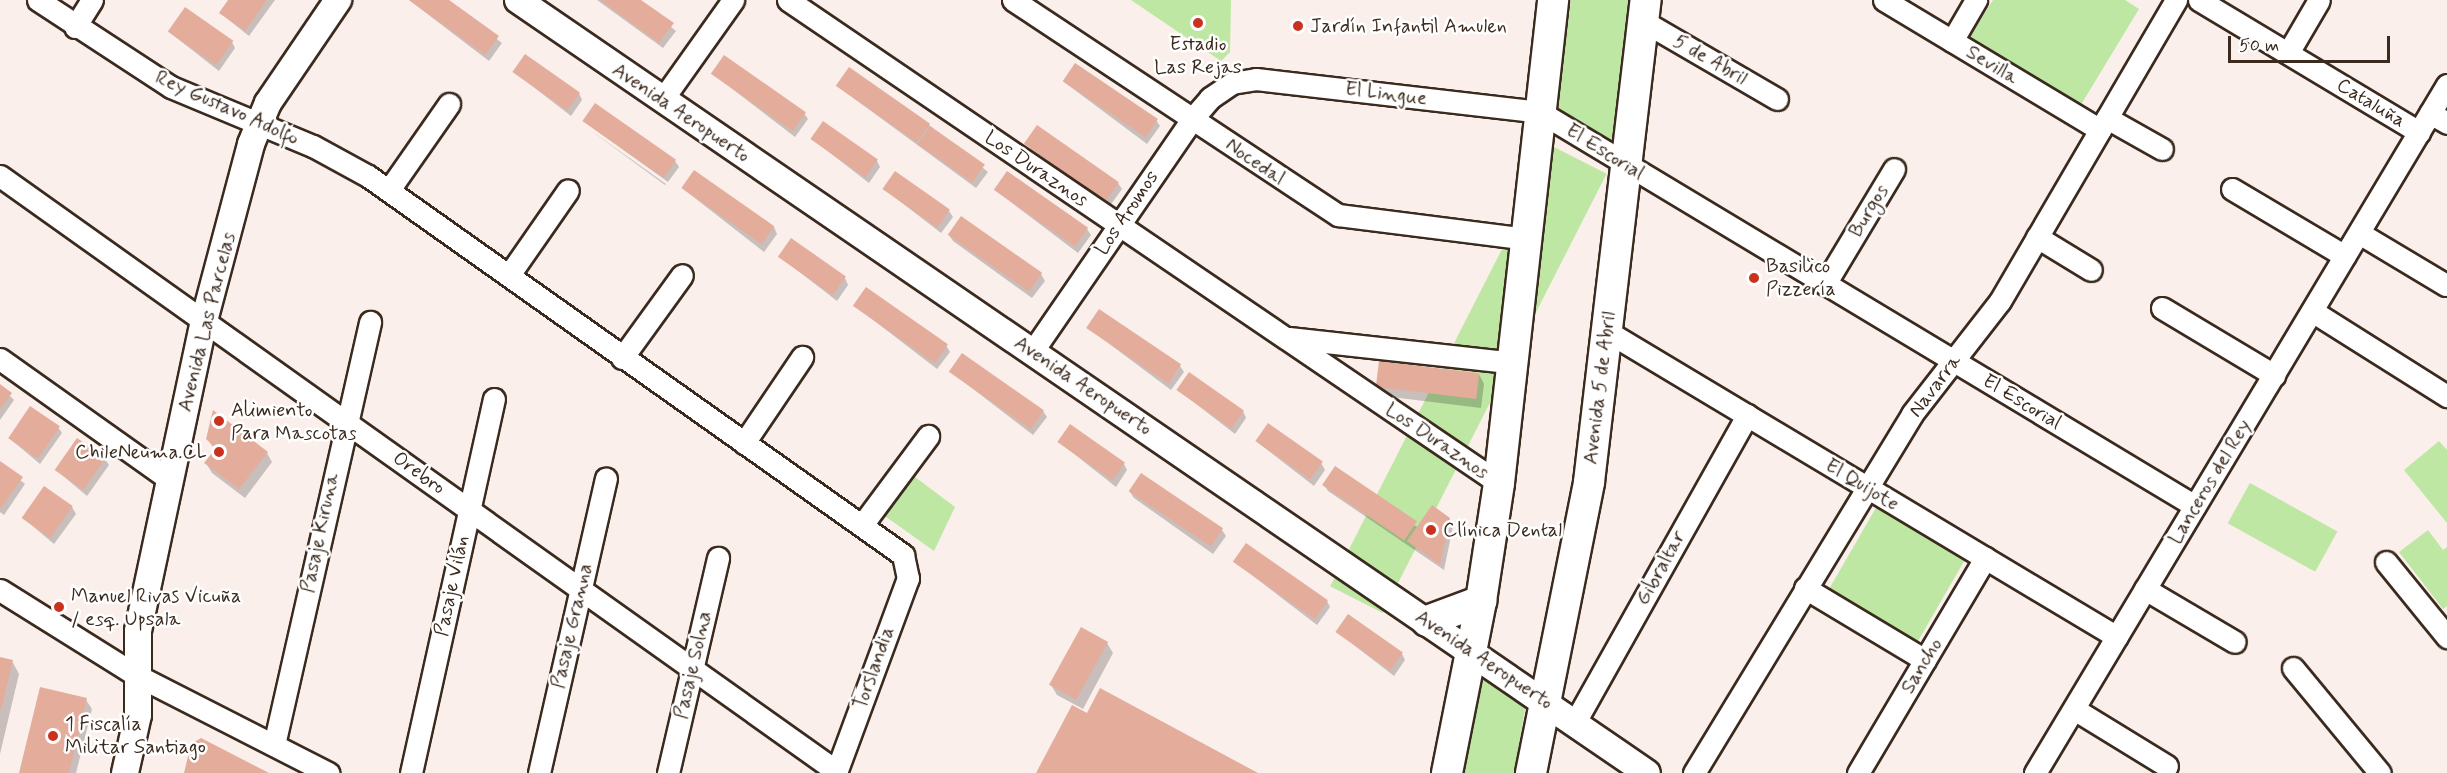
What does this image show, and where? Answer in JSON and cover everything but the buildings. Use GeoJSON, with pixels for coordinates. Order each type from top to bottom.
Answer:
{"type":"FeatureCollection","features":[{"type":"Feature","properties":{"kind":"main road"},"geometry":{"type":"LineString","coordinates":[[1447,773],[1481,602],[1499,483],[1515,363],[1553,0]]}},
{"type":"Feature","properties":{"kind":"main road","name":"Avenida 5 de Abril"},"geometry":{"type":"LineString","coordinates":[[1531,773],[1579,543],[1608,332],[1645,10]]}},
{"type":"Feature","properties":{"kind":"main road"},"geometry":{"type":"LineString","coordinates":[[1427,621],[1481,602]]}},
{"type":"Feature","properties":{"kind":"street","name":"Rey Gustavo Adolfo"},"geometry":{"type":"LineString","coordinates":[[38,0],[75,27],[171,87],[313,146],[389,190],[622,358],[862,525],[903,555],[907,563]]}},
{"type":"Feature","properties":{"kind":"street"},"geometry":{"type":"LineString","coordinates":[[75,27],[92,0]]}},
{"type":"Feature","properties":{"kind":"street","name":"Avenida Las Parcelas"},"geometry":{"type":"LineString","coordinates":[[125,773],[138,715],[136,675],[138,631],[204,321],[259,122],[338,0]]}},
{"type":"Feature","properties":{"kind":"street","name":"Avenida Aeropuerto"},"geometry":{"type":"LineString","coordinates":[[518,0],[1647,773]]}},
{"type":"Feature","properties":{"kind":"street"},"geometry":{"type":"LineString","coordinates":[[662,100],[733,0]]}},
{"type":"Feature","properties":{"kind":"street","name":"Los Duraznos"},"geometry":{"type":"LineString","coordinates":[[788,0],[1499,483]]}},
{"type":"Feature","properties":{"kind":"street","name":"Nocedal"},"geometry":{"type":"LineString","coordinates":[[1013,0],[1338,215],[1528,239]]}},
{"type":"Feature","properties":{"kind":"street","name":"Sevilla"},"geometry":{"type":"LineString","coordinates":[[1884,0],[1952,41],[2104,124],[2162,149]]}},
{"type":"Feature","properties":{"kind":"street"},"geometry":{"type":"LineString","coordinates":[[1952,41],[1976,0]]}},
{"type":"Feature","properties":{"kind":"street","name":"Navarra"},"geometry":{"type":"LineString","coordinates":[[1694,773],[1866,487],[1927,393],[1993,312],[2176,0]]}},
{"type":"Feature","properties":{"kind":"street","name":"Cataluña"},"geometry":{"type":"LineString","coordinates":[[2199,0],[2420,132]]}},
{"type":"Feature","properties":{"kind":"street"},"geometry":{"type":"LineString","coordinates":[[2288,53],[2319,0]]}},
{"type":"Feature","properties":{"kind":"street","name":"5 de Abril"},"geometry":{"type":"LineString","coordinates":[[1645,10],[1777,99]]}},
{"type":"Feature","properties":{"kind":"street","name":"El Lingue"},"geometry":{"type":"LineString","coordinates":[[1232,83],[1256,80],[1540,112]]}},
{"type":"Feature","properties":{"kind":"street","name":"Los Aromos"},"geometry":{"type":"LineString","coordinates":[[1032,352],[1192,119],[1210,98],[1232,83]]}},
{"type":"Feature","properties":{"kind":"street","name":"Lanceros del Rey"},"geometry":{"type":"LineString","coordinates":[[2036,773],[2420,132],[2439,118],[2447,85]]}},
{"type":"Feature","properties":{"kind":"street"},"geometry":{"type":"LineString","coordinates":[[389,190],[449,104]]}},
{"type":"Feature","properties":{"kind":"street","name":"El Escorial"},"geometry":{"type":"LineString","coordinates":[[1540,112],[2195,506]]}},
{"type":"Feature","properties":{"kind":"street","name":"Burgos"},"geometry":{"type":"LineString","coordinates":[[1825,284],[1894,169]]}},
{"type":"Feature","properties":{"kind":"street","name":"Orebro"},"geometry":{"type":"LineString","coordinates":[[0,176],[693,667],[836,772]]}},
{"type":"Feature","properties":{"kind":"street"},"geometry":{"type":"LineString","coordinates":[[2232,189],[2345,256]]}},
{"type":"Feature","properties":{"kind":"street"},"geometry":{"type":"LineString","coordinates":[[509,275],[568,190]]}},
{"type":"Feature","properties":{"kind":"street"},"geometry":{"type":"LineString","coordinates":[[2359,233],[2446,285]]}},
{"type":"Feature","properties":{"kind":"street"},"geometry":{"type":"LineString","coordinates":[[2037,237],[2091,270]]}},
{"type":"Feature","properties":{"kind":"street"},"geometry":{"type":"LineString","coordinates":[[622,358],[682,275]]}},
{"type":"Feature","properties":{"kind":"street"},"geometry":{"type":"LineString","coordinates":[[2162,308],[2274,375]]}},
{"type":"Feature","properties":{"kind":"street"},"geometry":{"type":"LineString","coordinates":[[2312,311],[2447,396]]}},
{"type":"Feature","properties":{"kind":"street","name":"Pasaje Kiruna"},"geometry":{"type":"LineString","coordinates":[[274,745],[369,322]]}},
{"type":"Feature","properties":{"kind":"street","name":"El Quijote"},"geometry":{"type":"LineString","coordinates":[[1608,332],[2117,637]]}},
{"type":"Feature","properties":{"kind":"street","name":"Los Duraznos"},"geometry":{"type":"LineString","coordinates":[[1285,338],[1515,363]]}},
{"type":"Feature","properties":{"kind":"street"},"geometry":{"type":"LineString","coordinates":[[744,443],[802,357]]}},
{"type":"Feature","properties":{"kind":"street"},"geometry":{"type":"LineString","coordinates":[[0,359],[169,479]]}},
{"type":"Feature","properties":{"kind":"street","name":"Pasaje Vilán"},"geometry":{"type":"LineString","coordinates":[[411,773],[494,399]]}},
{"type":"Feature","properties":{"kind":"street","name":"Gibraltar"},"geometry":{"type":"LineString","coordinates":[[1575,722],[1747,415]]}},
{"type":"Feature","properties":{"kind":"street"},"geometry":{"type":"LineString","coordinates":[[862,525],[928,436]]}},
{"type":"Feature","properties":{"kind":"street","name":"Pasaje Granna"},"geometry":{"type":"LineString","coordinates":[[539,773],[606,479]]}},
{"type":"Feature","properties":{"kind":"street","name":"Pasaje Solna"},"geometry":{"type":"LineString","coordinates":[[668,773],[718,558]]}},
{"type":"Feature","properties":{"kind":"street","name":"Sancho"},"geometry":{"type":"LineString","coordinates":[[1858,773],[1985,558]]}},
{"type":"Feature","properties":{"kind":"street"},"geometry":{"type":"LineString","coordinates":[[2386,562],[2443,625]]}},
{"type":"Feature","properties":{"kind":"street","name":"Torslandia"},"geometry":{"type":"LineString","coordinates":[[836,772],[908,578],[907,563]]}},
{"type":"Feature","properties":{"kind":"street"},"geometry":{"type":"LineString","coordinates":[[1805,588],[1925,660]]}},
{"type":"Feature","properties":{"kind":"street"},"geometry":{"type":"LineString","coordinates":[[2145,589],[2235,642]]}},
{"type":"Feature","properties":{"kind":"street"},"geometry":{"type":"LineString","coordinates":[[0,590],[136,675],[274,745],[319,771]]}},
{"type":"Feature","properties":{"kind":"street"},"geometry":{"type":"LineString","coordinates":[[2293,668],[2380,773]]}},
{"type":"Feature","properties":{"kind":"street"},"geometry":{"type":"LineString","coordinates":[[2074,709],[2167,766]]}},
{"type":"Feature","properties":{"kind":"green space","name":"Estadio Las Rejas"},"geometry":{"type":"Polygon","coordinates":[[[1131,0],[1231,0],[1230,52],[1221,61],[1131,0]]]}},
{"type":"Feature","properties":{"kind":"green space"},"geometry":{"type":"Polygon","coordinates":[[[1571,0],[1632,0],[1613,145],[1557,107],[1571,0]]]}},
{"type":"Feature","properties":{"kind":"green space"},"geometry":{"type":"Polygon","coordinates":[[[1993,0],[2125,0],[2139,9],[2079,108],[1968,40],[1993,0]]]}},
{"type":"Feature","properties":{"kind":"green space"},"geometry":{"type":"Polygon","coordinates":[[[1554,147],[1607,174],[1383,613],[1330,586],[1554,147]]]}},
{"type":"Feature","properties":{"kind":"green space"},"geometry":{"type":"Polygon","coordinates":[[[2439,441],[2447,450],[2447,523],[2404,470],[2439,441]]]}},
{"type":"Feature","properties":{"kind":"green space"},"geometry":{"type":"Polygon","coordinates":[[[911,474],[955,507],[934,551],[882,514],[911,474]]]}},
{"type":"Feature","properties":{"kind":"green space"},"geometry":{"type":"Polygon","coordinates":[[[2250,483],[2337,531],[2315,572],[2228,523],[2250,483]]]}},
{"type":"Feature","properties":{"kind":"green space"},"geometry":{"type":"Polygon","coordinates":[[[1877,506],[1966,558],[1917,643],[1828,592],[1877,506]]]}},
{"type":"Feature","properties":{"kind":"green space"},"geometry":{"type":"Polygon","coordinates":[[[2428,530],[2443,550],[2447,547],[2447,606],[2443,609],[2399,552],[2428,530]]]}},
{"type":"Feature","properties":{"kind":"green space"},"geometry":{"type":"Polygon","coordinates":[[[1478,672],[1525,709],[1514,773],[1458,773],[1478,672]]]}},
{"type":"Feature","properties":{"kind":"place","name":"Estadio Las Rejas"},"geometry":{"type":"Point","coordinates":[1198,23]}},
{"type":"Feature","properties":{"kind":"place","name":"Jardín Infantil Amulen"},"geometry":{"type":"Point","coordinates":[1298,26]}},
{"type":"Feature","properties":{"kind":"place","name":"Basilico Pizzería"},"geometry":{"type":"Point","coordinates":[1754,278]}},
{"type":"Feature","properties":{"kind":"place","name":"Alimiento Para Mascotas"},"geometry":{"type":"Point","coordinates":[219,421]}},
{"type":"Feature","properties":{"kind":"place","name":"ChileNeuma.CL"},"geometry":{"type":"Point","coordinates":[219,452]}},
{"type":"Feature","properties":{"kind":"place","name":"Clínica Dental"},"geometry":{"type":"Point","coordinates":[1431,530]}},
{"type":"Feature","properties":{"kind":"place","name":"Manuel Rivas Vicuña / esq. Upsala"},"geometry":{"type":"Point","coordinates":[59,607]}},
{"type":"Feature","properties":{"kind":"place","name":"1 Fiscalía Militar Santiago"},"geometry":{"type":"Point","coordinates":[53,736]}}]}
